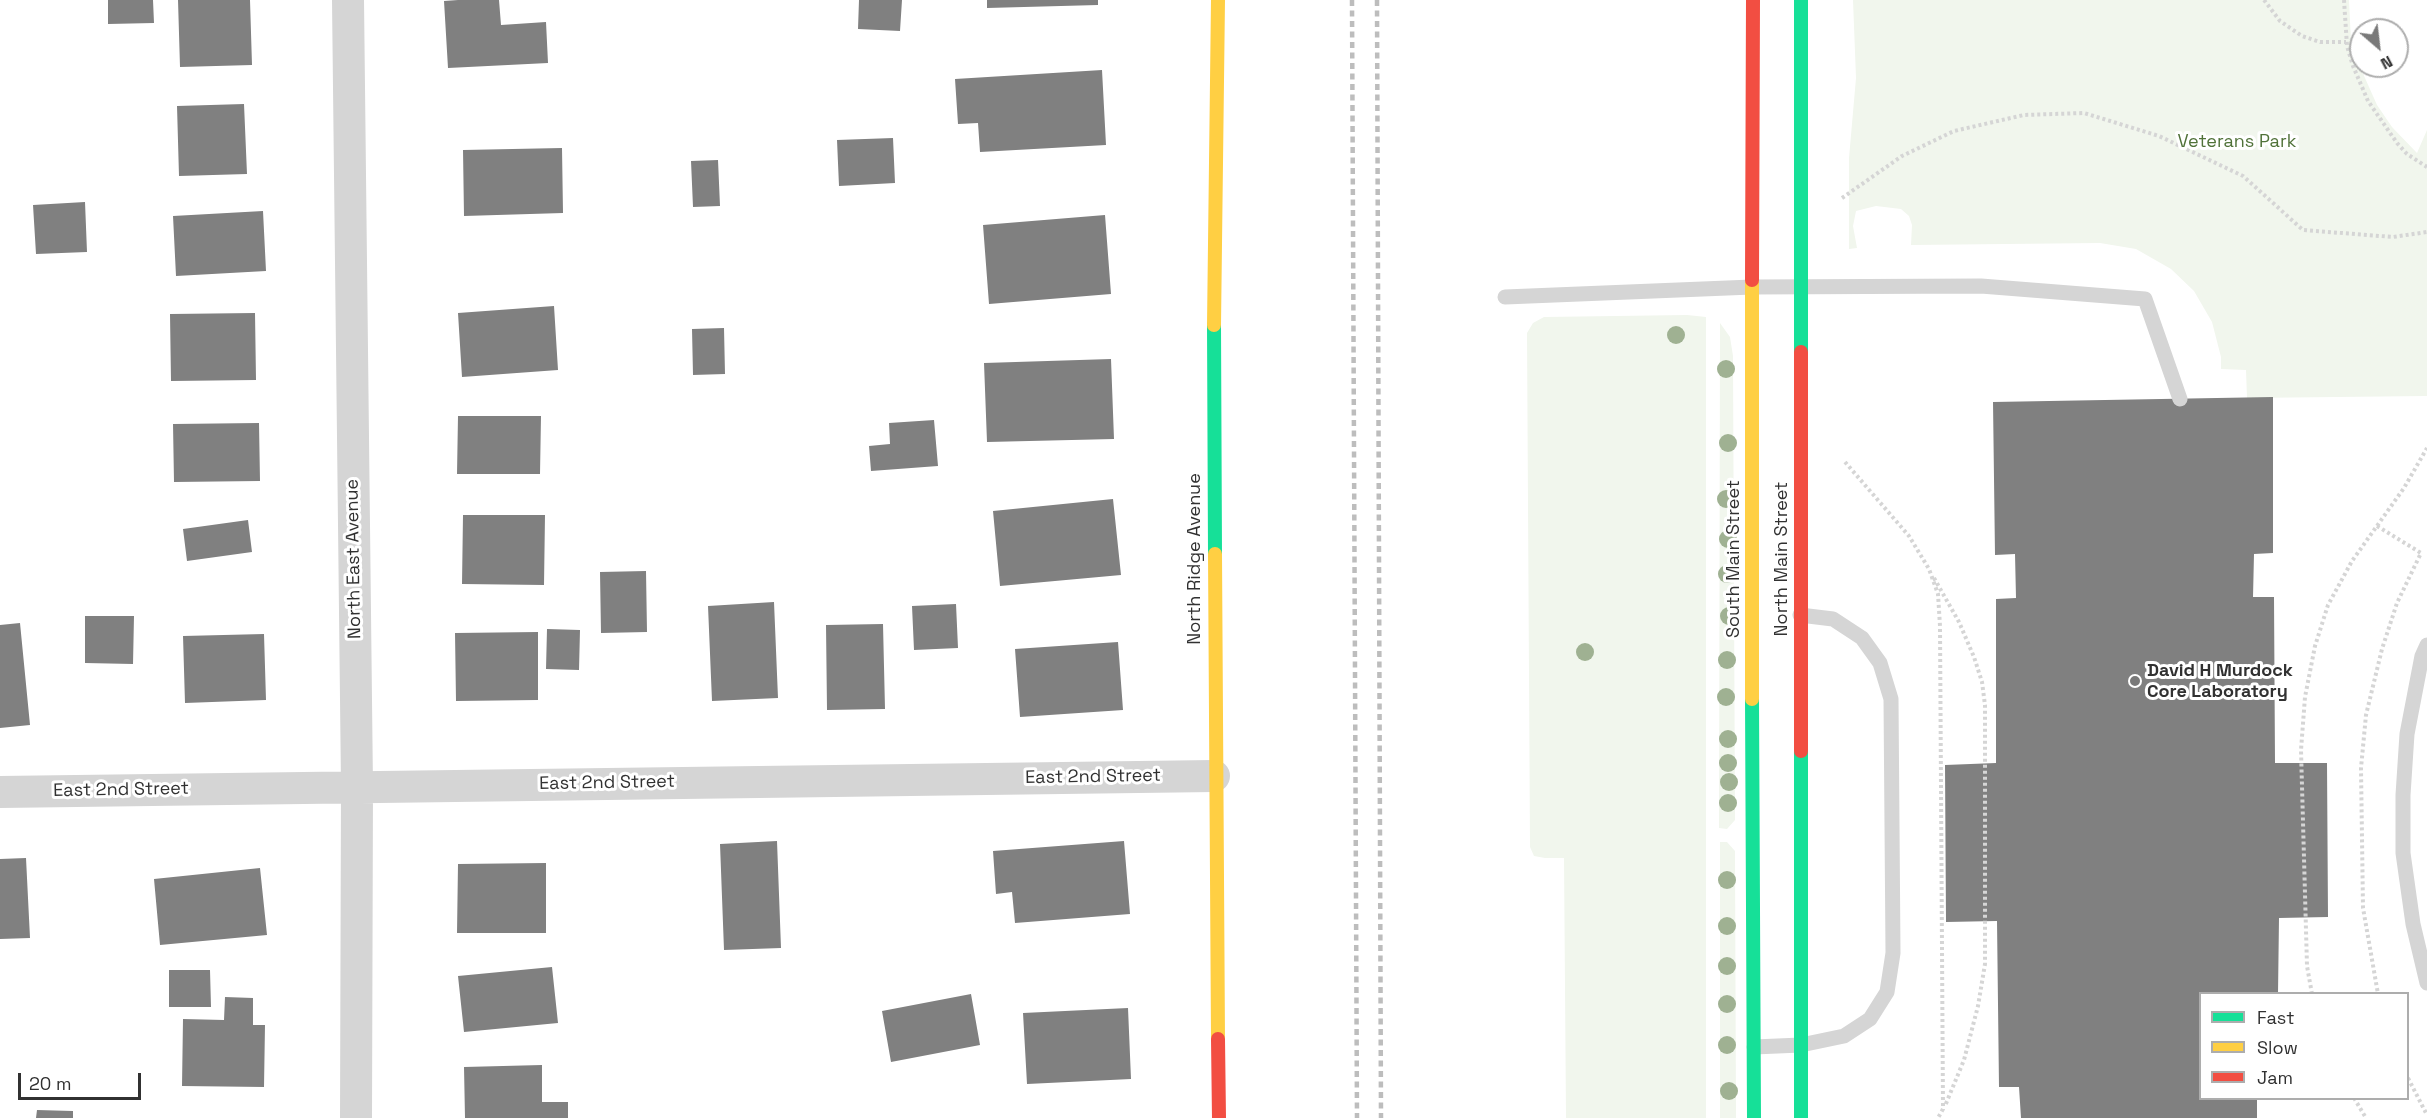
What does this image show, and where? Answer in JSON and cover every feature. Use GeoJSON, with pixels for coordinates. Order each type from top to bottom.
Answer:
{"type":"FeatureCollection","features":[{"type":"Feature","properties":{"kind":"main road","name":"North Ridge Avenue"},"geometry":{"type":"LineString","coordinates":[[1218,0],[1212,363],[1214,776],[1219,1118]]}},
{"type":"Feature","properties":{"kind":"main road","name":"South Main Street"},"geometry":{"type":"LineString","coordinates":[[1753,0],[1754,1118]]}},
{"type":"Feature","properties":{"kind":"main road","name":"North Main Street"},"geometry":{"type":"LineString","coordinates":[[1801,0],[1799,287],[1802,1118]]}},
{"type":"Feature","properties":{"kind":"street","name":"North East Avenue"},"geometry":{"type":"LineString","coordinates":[[348,0],[357,786],[356,1118]]}},
{"type":"Feature","properties":{"kind":"street","name":"East 2nd Street"},"geometry":{"type":"LineString","coordinates":[[0,792],[1214,776]]}},
{"type":"Feature","properties":{"kind":"lane"},"geometry":{"type":"LineString","coordinates":[[1505,297],[1752,287],[1981,286],[2145,298],[2180,399]]}},
{"type":"Feature","properties":{"kind":"lane"},"geometry":{"type":"LineString","coordinates":[[1754,1047],[1801,1046],[1844,1036],[1870,1019],[1887,992],[1893,953],[1891,699],[1880,663],[1862,638],[1833,619],[1800,615]]}},
{"type":"Feature","properties":{"kind":"lane"},"geometry":{"type":"LineString","coordinates":[[2427,645],[2422,656],[2407,734],[2403,829],[2403,853],[2413,924],[2427,983]]}},
{"type":"Feature","properties":{"kind":"path"},"geometry":{"type":"LineString","coordinates":[[2264,0],[2280,21],[2302,36],[2320,42],[2346,42]]}},
{"type":"Feature","properties":{"kind":"path"},"geometry":{"type":"LineString","coordinates":[[2344,0],[2346,42],[2357,76],[2374,111],[2386,130],[2407,154],[2427,167]]}},
{"type":"Feature","properties":{"kind":"path"},"geometry":{"type":"LineString","coordinates":[[1842,198],[1902,156],[1954,130],[2024,115],[2084,113],[2159,136],[2243,176],[2303,230],[2393,237],[2427,232]]}},
{"type":"Feature","properties":{"kind":"path"},"geometry":{"type":"LineString","coordinates":[[2312,992],[2307,966],[2301,750],[2305,697],[2315,646],[2328,605],[2352,561],[2404,488],[2427,448]]}},
{"type":"Feature","properties":{"kind":"path"},"geometry":{"type":"LineString","coordinates":[[1845,462],[1909,536],[1959,622],[1982,682],[1985,705],[1985,964],[1978,1006],[1964,1060],[1938,1118]]}},
{"type":"Feature","properties":{"kind":"path"},"geometry":{"type":"LineString","coordinates":[[1929,570],[1938,594],[1940,626],[1944,1109]]}},
{"type":"Feature","properties":{"kind":"path"},"geometry":{"type":"LineString","coordinates":[[2409,1080],[2427,1115]]}},
{"type":"Feature","properties":{"kind":"path"},"geometry":{"type":"LineString","coordinates":[[2355,1100],[2366,1118]]}},
{"type":"Feature","properties":{"kind":"green space","name":"Veterans Park"},"geometry":{"type":"Polygon","coordinates":[[[1853,0],[2349,0],[2349,78],[2365,78],[2377,105],[2392,127],[2417,153],[2427,130],[2427,396],[2247,398],[2246,370],[2221,369],[2221,357],[2212,322],[2194,291],[2171,269],[2136,249],[2100,243],[1911,245],[1912,225],[1909,216],[1901,209],[1876,206],[1856,211],[1853,226],[1857,248],[1849,249],[1849,158],[1856,78],[1853,0]]]}},
{"type":"Feature","properties":{"kind":"green space"},"geometry":{"type":"Polygon","coordinates":[[[1687,315],[1706,317],[1706,1118],[1566,1118],[1564,858],[1534,856],[1530,847],[1527,333],[1533,323],[1544,317],[1687,315]]]}},
{"type":"Feature","properties":{"kind":"green space"},"geometry":{"type":"Polygon","coordinates":[[[1720,323],[1730,337],[1733,356],[1735,820],[1727,829],[1719,828],[1720,323]]]}},
{"type":"Feature","properties":{"kind":"green space"},"geometry":{"type":"Polygon","coordinates":[[[1720,842],[1727,842],[1735,851],[1736,1118],[1720,1118],[1720,842]]]}},
{"type":"Feature","properties":{"kind":"building"},"geometry":{"type":"Polygon","coordinates":[[[108,0],[153,0],[154,23],[108,24],[108,0]]]}},
{"type":"Feature","properties":{"kind":"building"},"geometry":{"type":"Polygon","coordinates":[[[178,0],[250,0],[252,65],[180,67],[178,0]]]}},
{"type":"Feature","properties":{"kind":"building"},"geometry":{"type":"Polygon","coordinates":[[[499,0],[501,25],[546,22],[548,63],[448,68],[444,1],[499,0]]]}},
{"type":"Feature","properties":{"kind":"building"},"geometry":{"type":"Polygon","coordinates":[[[859,0],[902,0],[900,31],[858,29],[859,0]]]}},
{"type":"Feature","properties":{"kind":"building"},"geometry":{"type":"Polygon","coordinates":[[[987,0],[1098,0],[1098,5],[987,8],[987,0]]]}},
{"type":"Feature","properties":{"kind":"building"},"geometry":{"type":"Polygon","coordinates":[[[1102,70],[1106,145],[980,152],[978,123],[958,124],[955,79],[1102,70]]]}},
{"type":"Feature","properties":{"kind":"building"},"geometry":{"type":"Polygon","coordinates":[[[244,104],[247,174],[179,176],[177,106],[244,104]]]}},
{"type":"Feature","properties":{"kind":"building"},"geometry":{"type":"Polygon","coordinates":[[[893,138],[895,183],[839,186],[837,140],[893,138]]]}},
{"type":"Feature","properties":{"kind":"building"},"geometry":{"type":"Polygon","coordinates":[[[562,148],[563,213],[464,216],[463,150],[562,148]]]}},
{"type":"Feature","properties":{"kind":"building"},"geometry":{"type":"Polygon","coordinates":[[[718,160],[720,206],[693,207],[691,161],[718,160]]]}},
{"type":"Feature","properties":{"kind":"building"},"geometry":{"type":"Polygon","coordinates":[[[85,202],[87,252],[36,254],[33,205],[85,202]]]}},
{"type":"Feature","properties":{"kind":"building"},"geometry":{"type":"Polygon","coordinates":[[[263,211],[266,271],[176,276],[173,216],[263,211]]]}},
{"type":"Feature","properties":{"kind":"building"},"geometry":{"type":"Polygon","coordinates":[[[1105,215],[1111,294],[989,304],[983,225],[1105,215]]]}},
{"type":"Feature","properties":{"kind":"building"},"geometry":{"type":"Polygon","coordinates":[[[554,306],[558,370],[462,377],[458,313],[554,306]]]}},
{"type":"Feature","properties":{"kind":"building"},"geometry":{"type":"Polygon","coordinates":[[[255,313],[256,380],[171,381],[170,314],[255,313]]]}},
{"type":"Feature","properties":{"kind":"building"},"geometry":{"type":"Polygon","coordinates":[[[724,328],[725,374],[693,375],[692,329],[724,328]]]}},
{"type":"Feature","properties":{"kind":"building"},"geometry":{"type":"Polygon","coordinates":[[[1111,359],[1114,439],[987,442],[984,363],[1111,359]]]}},
{"type":"Feature","properties":{"kind":"building","name":"David H Murdock Core Laboratory"},"geometry":{"type":"Polygon","coordinates":[[[2273,397],[2273,553],[2254,554],[2253,597],[2274,597],[2275,763],[2327,763],[2328,917],[2279,918],[2278,992],[2199,992],[2199,1100],[2257,1100],[2257,1118],[2021,1118],[2019,1087],[1999,1087],[1997,921],[1946,922],[1945,765],[1996,763],[1996,599],[2016,598],[2015,554],[1995,555],[1993,402],[2273,397]]]}},
{"type":"Feature","properties":{"kind":"building"},"geometry":{"type":"Polygon","coordinates":[[[458,416],[541,416],[540,474],[457,474],[458,416]]]}},
{"type":"Feature","properties":{"kind":"building"},"geometry":{"type":"Polygon","coordinates":[[[934,420],[938,466],[871,471],[869,446],[890,444],[889,423],[934,420]]]}},
{"type":"Feature","properties":{"kind":"building"},"geometry":{"type":"Polygon","coordinates":[[[259,423],[260,481],[174,482],[173,424],[259,423]]]}},
{"type":"Feature","properties":{"kind":"building"},"geometry":{"type":"Polygon","coordinates":[[[1113,499],[1121,575],[1000,586],[993,511],[1113,499]]]}},
{"type":"Feature","properties":{"kind":"building"},"geometry":{"type":"Polygon","coordinates":[[[463,515],[545,515],[544,585],[462,584],[463,515]]]}},
{"type":"Feature","properties":{"kind":"building"},"geometry":{"type":"Polygon","coordinates":[[[248,520],[252,552],[187,561],[183,529],[248,520]]]}},
{"type":"Feature","properties":{"kind":"building"},"geometry":{"type":"Polygon","coordinates":[[[646,571],[647,632],[601,633],[600,572],[646,571]]]}},
{"type":"Feature","properties":{"kind":"building"},"geometry":{"type":"Polygon","coordinates":[[[774,602],[778,698],[712,701],[708,606],[774,602]]]}},
{"type":"Feature","properties":{"kind":"building"},"geometry":{"type":"Polygon","coordinates":[[[956,604],[958,648],[914,650],[912,606],[956,604]]]}},
{"type":"Feature","properties":{"kind":"building"},"geometry":{"type":"Polygon","coordinates":[[[85,616],[134,616],[133,664],[85,663],[85,616]]]}},
{"type":"Feature","properties":{"kind":"building"},"geometry":{"type":"Polygon","coordinates":[[[20,623],[30,725],[0,728],[0,625],[20,623]]]}},
{"type":"Feature","properties":{"kind":"building"},"geometry":{"type":"Polygon","coordinates":[[[883,624],[885,709],[827,710],[826,625],[883,624]]]}},
{"type":"Feature","properties":{"kind":"building"},"geometry":{"type":"Polygon","coordinates":[[[547,629],[580,630],[579,670],[546,669],[547,629]]]}},
{"type":"Feature","properties":{"kind":"building"},"geometry":{"type":"Polygon","coordinates":[[[538,632],[538,700],[456,701],[455,633],[538,632]]]}},
{"type":"Feature","properties":{"kind":"building"},"geometry":{"type":"Polygon","coordinates":[[[264,634],[266,700],[185,703],[183,636],[264,634]]]}},
{"type":"Feature","properties":{"kind":"building"},"geometry":{"type":"Polygon","coordinates":[[[1118,642],[1123,710],[1020,717],[1015,649],[1118,642]]]}},
{"type":"Feature","properties":{"kind":"building"},"geometry":{"type":"Polygon","coordinates":[[[777,841],[781,948],[724,950],[720,844],[777,841]]]}},
{"type":"Feature","properties":{"kind":"building"},"geometry":{"type":"Polygon","coordinates":[[[1124,841],[1130,914],[1015,923],[1012,892],[996,894],[993,851],[1124,841]]]}},
{"type":"Feature","properties":{"kind":"building"},"geometry":{"type":"Polygon","coordinates":[[[26,858],[30,938],[0,939],[0,859],[26,858]]]}},
{"type":"Feature","properties":{"kind":"building"},"geometry":{"type":"Polygon","coordinates":[[[546,863],[546,933],[457,933],[458,864],[546,863]]]}},
{"type":"Feature","properties":{"kind":"building"},"geometry":{"type":"Polygon","coordinates":[[[260,868],[267,935],[160,945],[154,879],[260,868]]]}},
{"type":"Feature","properties":{"kind":"building"},"geometry":{"type":"Polygon","coordinates":[[[552,967],[558,1023],[464,1032],[458,976],[552,967]]]}},
{"type":"Feature","properties":{"kind":"building"},"geometry":{"type":"Polygon","coordinates":[[[169,970],[210,970],[211,1007],[169,1007],[169,970]]]}},
{"type":"Feature","properties":{"kind":"building"},"geometry":{"type":"Polygon","coordinates":[[[971,994],[980,1045],[891,1062],[882,1011],[971,994]]]}},
{"type":"Feature","properties":{"kind":"building"},"geometry":{"type":"Polygon","coordinates":[[[225,997],[253,998],[253,1025],[265,1025],[264,1087],[182,1086],[183,1019],[224,1020],[225,997]]]}},
{"type":"Feature","properties":{"kind":"building"},"geometry":{"type":"Polygon","coordinates":[[[1128,1008],[1131,1079],[1027,1084],[1023,1013],[1128,1008]]]}},
{"type":"Feature","properties":{"kind":"building"},"geometry":{"type":"Polygon","coordinates":[[[542,1065],[542,1102],[568,1102],[568,1118],[465,1118],[464,1067],[542,1065]]]}},
{"type":"Feature","properties":{"kind":"building"},"geometry":{"type":"Polygon","coordinates":[[[37,1110],[73,1111],[73,1118],[36,1118],[37,1110]]]}},
{"type":"Feature","properties":{"kind":"railway"},"geometry":{"type":"LineString","coordinates":[[1352,0],[1357,1118]]}},
{"type":"Feature","properties":{"kind":"railway"},"geometry":{"type":"LineString","coordinates":[[1377,0],[1381,1118]]}},
{"type":"Feature","properties":{"kind":"traffic: fast"},"geometry":{"type":"LineString","coordinates":[[1801,0],[1801,352]]}},
{"type":"Feature","properties":{"kind":"traffic: fast"},"geometry":{"type":"LineString","coordinates":[[1214,325],[1215,554]]}},
{"type":"Feature","properties":{"kind":"traffic: fast"},"geometry":{"type":"LineString","coordinates":[[1752,699],[1754,1118]]}},
{"type":"Feature","properties":{"kind":"traffic: fast"},"geometry":{"type":"LineString","coordinates":[[1801,751],[1801,1118]]}},
{"type":"Feature","properties":{"kind":"traffic: slow"},"geometry":{"type":"LineString","coordinates":[[1214,325],[1218,0]]}},
{"type":"Feature","properties":{"kind":"traffic: slow"},"geometry":{"type":"LineString","coordinates":[[1752,280],[1752,699]]}},
{"type":"Feature","properties":{"kind":"traffic: slow"},"geometry":{"type":"LineString","coordinates":[[1215,554],[1218,1039]]}},
{"type":"Feature","properties":{"kind":"traffic: jam"},"geometry":{"type":"LineString","coordinates":[[1752,280],[1753,0]]}},
{"type":"Feature","properties":{"kind":"traffic: jam"},"geometry":{"type":"LineString","coordinates":[[1801,352],[1801,751]]}},
{"type":"Feature","properties":{"kind":"traffic: jam"},"geometry":{"type":"LineString","coordinates":[[1218,1039],[1219,1118]]}},
{"type":"Feature","properties":{"kind":"place","name":"David H Murdock Core Laboratory"},"geometry":{"type":"Point","coordinates":[2135,681]}}]}
